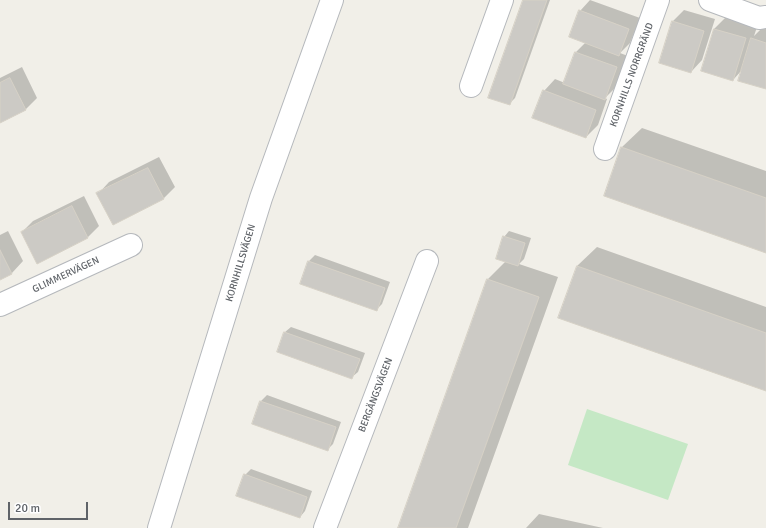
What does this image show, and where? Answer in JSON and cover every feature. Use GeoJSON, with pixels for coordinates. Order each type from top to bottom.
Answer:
{"type":"FeatureCollection","features":[{"type":"Feature","properties":{"kind":"street","name":"KORNHILLSVÄGEN"},"geometry":{"type":"LineString","coordinates":[[159,528],[261,198],[332,0]]}},
{"type":"Feature","properties":{"kind":"street"},"geometry":{"type":"LineString","coordinates":[[470,86],[502,0]]}},
{"type":"Feature","properties":{"kind":"street","name":"KORNHILLS NORRGRÄND"},"geometry":{"type":"LineString","coordinates":[[605,149],[658,0]]}},
{"type":"Feature","properties":{"kind":"street"},"geometry":{"type":"LineString","coordinates":[[710,0],[760,18],[766,17]]}},
{"type":"Feature","properties":{"kind":"street","name":"GLIMMERVÄGEN"},"geometry":{"type":"LineString","coordinates":[[0,305],[132,245]]}},
{"type":"Feature","properties":{"kind":"street","name":"BERGÄNGSVÄGEN"},"geometry":{"type":"LineString","coordinates":[[326,528],[427,261]]}},
{"type":"Feature","properties":{"kind":"green space"},"geometry":{"type":"Polygon","coordinates":[[[587,409],[688,444],[668,500],[568,465],[587,409]]]}},
{"type":"Feature","properties":{"kind":"building"},"geometry":{"type":"Polygon","coordinates":[[[523,0],[547,0],[510,105],[488,98],[523,0]]]}},
{"type":"Feature","properties":{"kind":"building"},"geometry":{"type":"Polygon","coordinates":[[[579,10],[629,29],[619,56],[569,37],[579,10]]]}},
{"type":"Feature","properties":{"kind":"building"},"geometry":{"type":"Polygon","coordinates":[[[672,21],[704,31],[691,73],[659,63],[672,21]]]}},
{"type":"Feature","properties":{"kind":"building"},"geometry":{"type":"Polygon","coordinates":[[[714,29],[746,38],[733,81],[701,71],[714,29]]]}},
{"type":"Feature","properties":{"kind":"building"},"geometry":{"type":"Polygon","coordinates":[[[751,38],[766,43],[766,89],[738,81],[751,38]]]}},
{"type":"Feature","properties":{"kind":"building"},"geometry":{"type":"Polygon","coordinates":[[[575,52],[617,67],[605,100],[563,84],[575,52]]]}},
{"type":"Feature","properties":{"kind":"building"},"geometry":{"type":"Polygon","coordinates":[[[10,78],[26,110],[0,123],[0,83],[10,78]]]}},
{"type":"Feature","properties":{"kind":"building"},"geometry":{"type":"Polygon","coordinates":[[[543,90],[596,110],[586,138],[532,118],[543,90]]]}},
{"type":"Feature","properties":{"kind":"building"},"geometry":{"type":"Polygon","coordinates":[[[621,147],[766,198],[766,253],[604,196],[621,147]]]}},
{"type":"Feature","properties":{"kind":"building"},"geometry":{"type":"Polygon","coordinates":[[[148,168],[164,199],[113,225],[96,193],[148,168]]]}},
{"type":"Feature","properties":{"kind":"building"},"geometry":{"type":"Polygon","coordinates":[[[72,206],[88,238],[37,264],[21,232],[72,206]]]}},
{"type":"Feature","properties":{"kind":"building"},"geometry":{"type":"Polygon","coordinates":[[[503,236],[525,243],[518,266],[496,259],[503,236]]]}},
{"type":"Feature","properties":{"kind":"building"},"geometry":{"type":"Polygon","coordinates":[[[0,250],[12,274],[0,280],[0,250]]]}},
{"type":"Feature","properties":{"kind":"building"},"geometry":{"type":"Polygon","coordinates":[[[308,261],[385,288],[377,311],[300,284],[308,261]]]}},
{"type":"Feature","properties":{"kind":"building"},"geometry":{"type":"Polygon","coordinates":[[[577,266],[766,333],[766,391],[558,318],[577,266]]]}},
{"type":"Feature","properties":{"kind":"building"},"geometry":{"type":"Polygon","coordinates":[[[487,279],[539,297],[456,528],[398,528],[487,279]]]}},
{"type":"Feature","properties":{"kind":"building"},"geometry":{"type":"Polygon","coordinates":[[[284,332],[360,359],[352,379],[277,352],[284,332]]]}},
{"type":"Feature","properties":{"kind":"building"},"geometry":{"type":"Polygon","coordinates":[[[260,401],[336,427],[328,451],[252,424],[260,401]]]}},
{"type":"Feature","properties":{"kind":"building"},"geometry":{"type":"Polygon","coordinates":[[[244,474],[307,497],[300,518],[236,496],[244,474]]]}}]}
